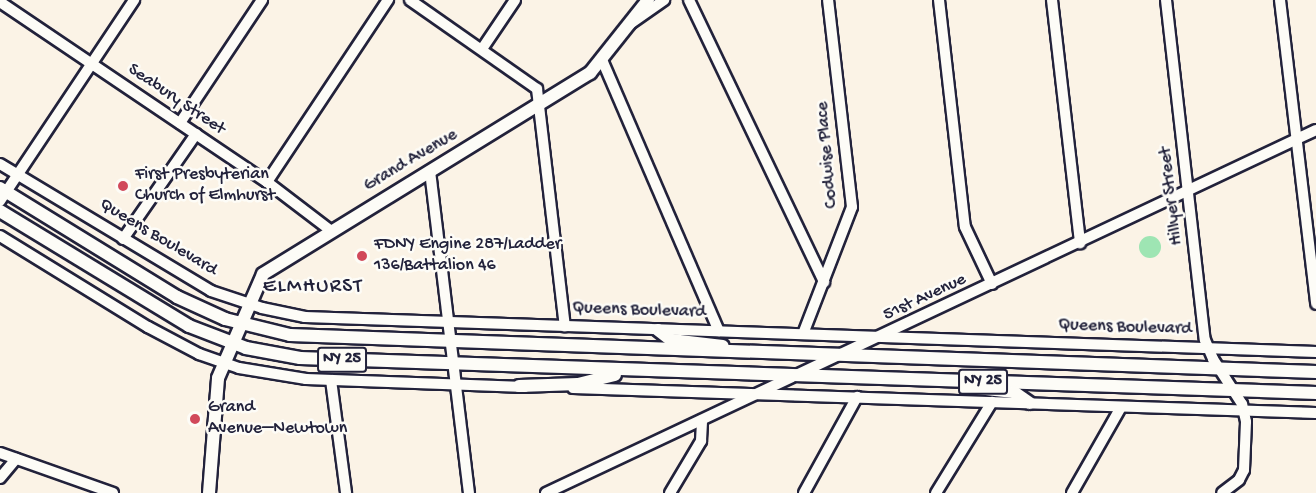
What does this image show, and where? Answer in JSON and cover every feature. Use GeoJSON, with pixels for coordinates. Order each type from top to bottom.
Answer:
{"type":"FeatureCollection","features":[{"type":"Feature","properties":{"kind":"main road","name":"Grand Avenue"},"geometry":{"type":"LineString","coordinates":[[206,492],[218,378],[247,304],[262,274],[330,230],[539,105],[603,62],[648,0]]}},
{"type":"Feature","properties":{"kind":"main road","name":"Queens Boulevard"},"geometry":{"type":"LineString","coordinates":[[2,193],[188,302],[239,323],[305,337],[1316,372]]}},
{"type":"Feature","properties":{"kind":"main road","name":"NY 25"},"geometry":{"type":"LineString","coordinates":[[0,211],[159,310],[231,343],[300,358],[941,380],[1231,386],[1316,393]]}},
{"type":"Feature","properties":{"kind":"main road"},"geometry":{"type":"LineString","coordinates":[[658,330],[676,341],[707,342],[747,352]]}},
{"type":"Feature","properties":{"kind":"main road"},"geometry":{"type":"LineString","coordinates":[[519,386],[578,384],[638,370]]}},
{"type":"Feature","properties":{"kind":"main road"},"geometry":{"type":"LineString","coordinates":[[941,380],[985,391],[1014,392],[1030,404]]}},
{"type":"Feature","properties":{"kind":"street"},"geometry":{"type":"LineString","coordinates":[[2,193],[18,175],[134,0]]}},
{"type":"Feature","properties":{"kind":"street"},"geometry":{"type":"LineString","coordinates":[[180,123],[262,0]]}},
{"type":"Feature","properties":{"kind":"street"},"geometry":{"type":"LineString","coordinates":[[267,182],[388,0]]}},
{"type":"Feature","properties":{"kind":"street"},"geometry":{"type":"LineString","coordinates":[[410,0],[534,85],[539,105],[565,327]]}},
{"type":"Feature","properties":{"kind":"street"},"geometry":{"type":"LineString","coordinates":[[482,49],[515,0]]}},
{"type":"Feature","properties":{"kind":"street","name":"Grand Avenue"},"geometry":{"type":"LineString","coordinates":[[630,25],[664,0]]}},
{"type":"Feature","properties":{"kind":"street"},"geometry":{"type":"LineString","coordinates":[[689,0],[824,282]]}},
{"type":"Feature","properties":{"kind":"street","name":"Codwise Place"},"geometry":{"type":"LineString","coordinates":[[803,334],[852,207],[828,0]]}},
{"type":"Feature","properties":{"kind":"street"},"geometry":{"type":"LineString","coordinates":[[939,0],[965,227],[992,285]]}},
{"type":"Feature","properties":{"kind":"street"},"geometry":{"type":"LineString","coordinates":[[1052,0],[1080,243]]}},
{"type":"Feature","properties":{"kind":"street","name":"Hillyer Street"},"geometry":{"type":"LineString","coordinates":[[1166,0],[1208,348],[1244,411]]}},
{"type":"Feature","properties":{"kind":"street"},"geometry":{"type":"LineString","coordinates":[[1280,0],[1316,304]]}},
{"type":"Feature","properties":{"kind":"street","name":"Seabury Street"},"geometry":{"type":"LineString","coordinates":[[1,2],[267,182],[330,230]]}},
{"type":"Feature","properties":{"kind":"street"},"geometry":{"type":"LineString","coordinates":[[603,62],[719,331]]}},
{"type":"Feature","properties":{"kind":"street","name":"51st Avenue"},"geometry":{"type":"LineString","coordinates":[[546,493],[880,338],[1316,130]]}},
{"type":"Feature","properties":{"kind":"street"},"geometry":{"type":"LineString","coordinates":[[123,239],[196,134]]}},
{"type":"Feature","properties":{"kind":"street","name":"Queens Boulevard"},"geometry":{"type":"LineString","coordinates":[[0,164],[211,291],[247,304],[305,317],[1316,352]]}},
{"type":"Feature","properties":{"kind":"street"},"geometry":{"type":"LineString","coordinates":[[430,171],[470,493]]}},
{"type":"Feature","properties":{"kind":"street"},"geometry":{"type":"LineString","coordinates":[[0,236],[148,327],[223,363],[283,376],[331,380],[1316,413]]}},
{"type":"Feature","properties":{"kind":"street"},"geometry":{"type":"LineString","coordinates":[[331,380],[346,493]]}},
{"type":"Feature","properties":{"kind":"street"},"geometry":{"type":"LineString","coordinates":[[804,493],[857,398]]}},
{"type":"Feature","properties":{"kind":"street"},"geometry":{"type":"LineString","coordinates":[[936,493],[992,402]]}},
{"type":"Feature","properties":{"kind":"street"},"geometry":{"type":"LineString","coordinates":[[1072,493],[1121,407]]}},
{"type":"Feature","properties":{"kind":"street"},"geometry":{"type":"LineString","coordinates":[[1222,493],[1239,480],[1244,470],[1244,411]]}},
{"type":"Feature","properties":{"kind":"street"},"geometry":{"type":"LineString","coordinates":[[670,493],[701,441],[702,420]]}},
{"type":"Feature","properties":{"kind":"street"},"geometry":{"type":"LineString","coordinates":[[0,453],[113,493]]}},
{"type":"Feature","properties":{"kind":"street"},"geometry":{"type":"LineString","coordinates":[[0,478],[16,459]]}},
{"type":"Feature","properties":{"kind":"green space"},"geometry":{"type":"Polygon","coordinates":[[[1150,236],[1158,239],[1161,247],[1158,255],[1150,258],[1142,255],[1139,247],[1142,239],[1150,236]]]}},
{"type":"Feature","properties":{"kind":"place","name":"First Presbyterian Church of Elmhurst"},"geometry":{"type":"Point","coordinates":[123,186]}},
{"type":"Feature","properties":{"kind":"place","name":"FDNY Engine 287/Ladder 136/Battalion 46"},"geometry":{"type":"Point","coordinates":[362,256]}},
{"type":"Feature","properties":{"kind":"place","name":"Grand Avenue–Newtown"},"geometry":{"type":"Point","coordinates":[195,419]}},
{"type":"Feature","properties":{"kind":"district","name":"ELMHURST"},"geometry":{"type":"Point","coordinates":[313,288]}}]}
